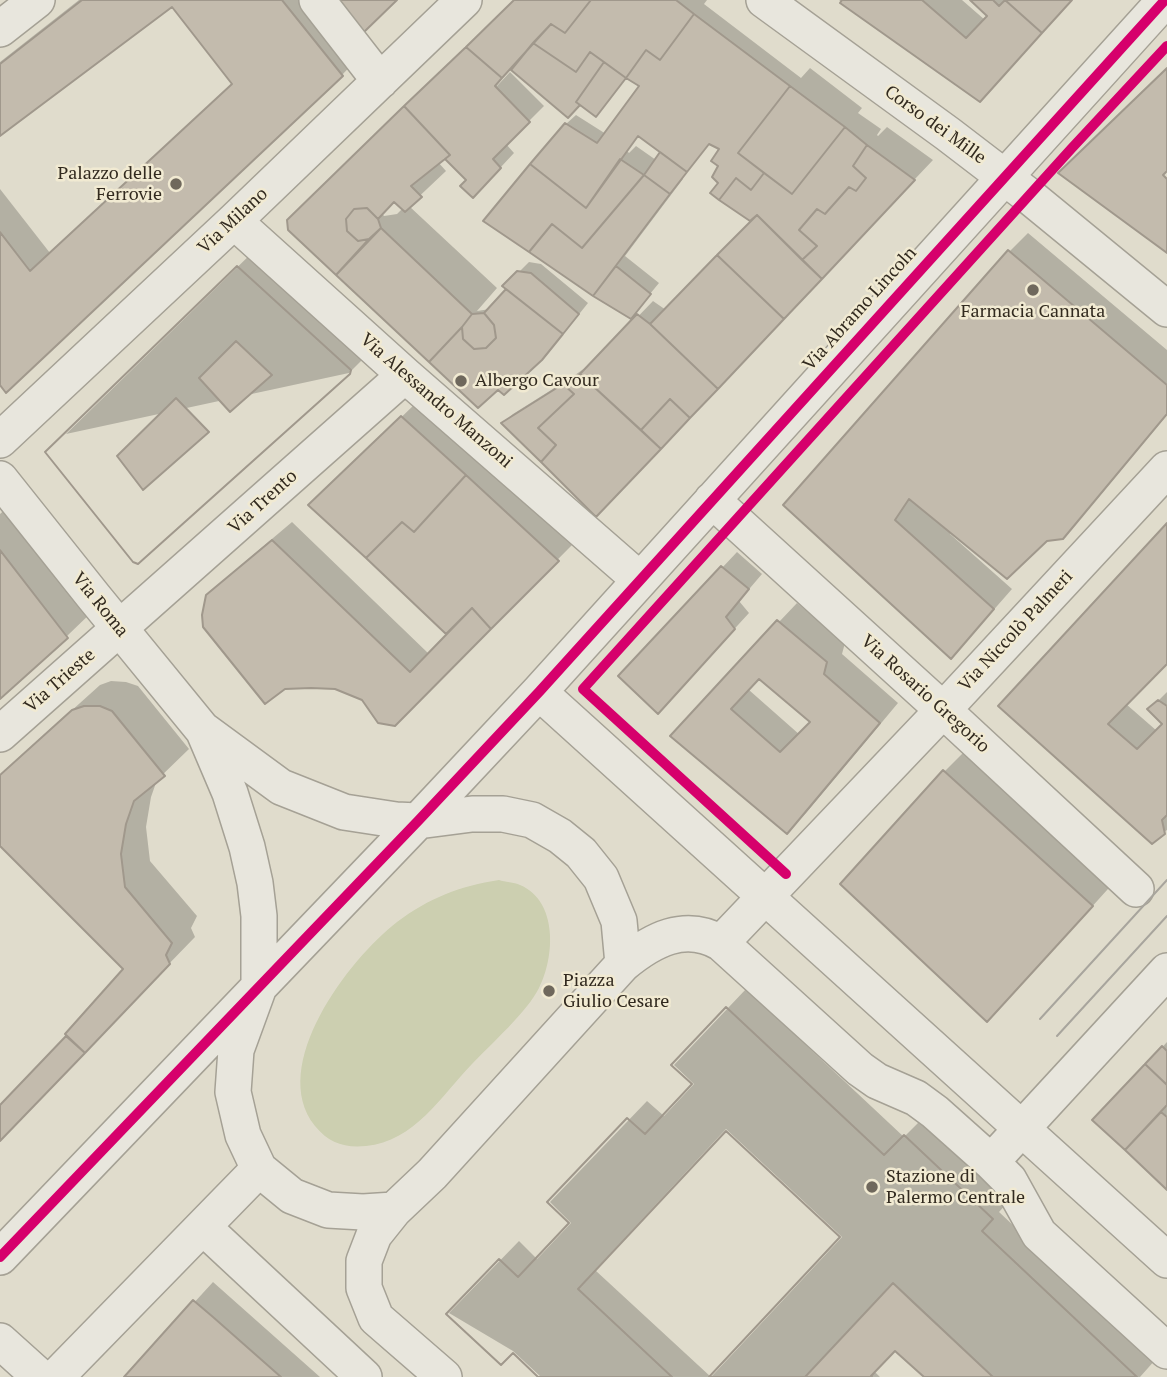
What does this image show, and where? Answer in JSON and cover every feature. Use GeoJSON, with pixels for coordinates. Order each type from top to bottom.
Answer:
{"type":"FeatureCollection","features":[{"type":"Feature","properties":{"kind":"street"},"geometry":{"type":"LineString","coordinates":[[0,29],[37,0]]}},
{"type":"Feature","properties":{"kind":"street"},"geometry":{"type":"LineString","coordinates":[[317,0],[380,81]]}},
{"type":"Feature","properties":{"kind":"street","name":"Via Milano"},"geometry":{"type":"LineString","coordinates":[[0,440],[234,221],[464,0]]}},
{"type":"Feature","properties":{"kind":"street","name":"Corso dei Mille"},"geometry":{"type":"LineString","coordinates":[[764,0],[1005,177],[1167,309]]}},
{"type":"Feature","properties":{"kind":"street","name":"Via Abramo Lincoln"},"geometry":{"type":"LineString","coordinates":[[0,1257],[539,692],[1166,0]]}},
{"type":"Feature","properties":{"kind":"street","name":"Via Alessandro Manzoni"},"geometry":{"type":"LineString","coordinates":[[234,221],[640,580]]}},
{"type":"Feature","properties":{"kind":"street","name":"Via Trento"},"geometry":{"type":"LineString","coordinates":[[120,629],[405,375]]}},
{"type":"Feature","properties":{"kind":"street","name":"Via Niccolò Palmeri"},"geometry":{"type":"LineString","coordinates":[[721,943],[1167,469]]}},
{"type":"Feature","properties":{"kind":"street","name":"Via Roma"},"geometry":{"type":"LineString","coordinates":[[0,479],[202,729]]}},
{"type":"Feature","properties":{"kind":"street","name":"Via Rosario Gregorio"},"geometry":{"type":"LineString","coordinates":[[712,500],[1136,889]]}},
{"type":"Feature","properties":{"kind":"street","name":"Via Trieste"},"geometry":{"type":"LineString","coordinates":[[0,734],[120,629]]}},
{"type":"Feature","properties":{"kind":"street"},"geometry":{"type":"LineString","coordinates":[[539,692],[1167,1260]]}},
{"type":"Feature","properties":{"kind":"street"},"geometry":{"type":"LineString","coordinates":[[202,729],[281,787],[344,812],[418,821],[472,814],[503,814],[532,820],[560,836],[581,853],[601,878],[618,920],[623,964]]}},
{"type":"Feature","properties":{"kind":"street"},"geometry":{"type":"LineString","coordinates":[[202,729],[230,793],[247,848],[259,916],[259,987],[236,1050],[233,1092],[243,1135],[259,1170],[292,1196],[328,1210],[394,1210]]}},
{"type":"Feature","properties":{"kind":"street"},"geometry":{"type":"LineString","coordinates":[[444,1377],[376,1318],[364,1288],[364,1261],[374,1235],[394,1210],[432,1174],[623,964],[641,949],[670,936],[685,934],[702,935],[721,943],[860,1069],[877,1081],[916,1098],[935,1112],[1009,1180],[1039,1234],[1167,1351]]}},
{"type":"Feature","properties":{"kind":"street"},"geometry":{"type":"LineString","coordinates":[[991,1162],[1167,971]]}},
{"type":"Feature","properties":{"kind":"street"},"geometry":{"type":"LineString","coordinates":[[56,1377],[259,1170]]}},
{"type":"Feature","properties":{"kind":"street"},"geometry":{"type":"LineString","coordinates":[[203,1227],[365,1377],[400,1338]]}},
{"type":"Feature","properties":{"kind":"street"},"geometry":{"type":"LineString","coordinates":[[0,1341],[40,1377]]}},
{"type":"Feature","properties":{"kind":"green space"},"geometry":{"type":"Polygon","coordinates":[[[499,880],[518,884],[532,893],[547,916],[550,931],[548,961],[533,997],[509,1027],[438,1103],[399,1136],[366,1146],[344,1145],[326,1137],[315,1126],[303,1102],[301,1074],[307,1045],[320,1015],[337,987],[378,939],[421,906],[445,894],[499,880]]]}},
{"type":"Feature","properties":{"kind":"building","name":"Palazzo delle Ferrovie"},"geometry":{"type":"Polygon","coordinates":[[[82,0],[282,0],[343,76],[6,393],[0,385],[0,232],[30,271],[232,84],[172,7],[0,136],[0,64],[82,0]]]}},
{"type":"Feature","properties":{"kind":"building"},"geometry":{"type":"Polygon","coordinates":[[[339,0],[397,0],[364,32],[339,0]]]}},
{"type":"Feature","properties":{"kind":"building"},"geometry":{"type":"Polygon","coordinates":[[[514,0],[591,0],[565,33],[551,24],[502,78],[466,47],[514,0]]]}},
{"type":"Feature","properties":{"kind":"building"},"geometry":{"type":"Polygon","coordinates":[[[591,0],[676,0],[694,14],[660,60],[646,50],[626,78],[590,52],[576,72],[533,43],[551,24],[565,33],[591,0]]]}},
{"type":"Feature","properties":{"kind":"building"},"geometry":{"type":"Polygon","coordinates":[[[842,0],[922,0],[966,38],[987,16],[970,0],[993,0],[999,6],[1005,0],[1042,33],[980,102],[840,3],[842,0]]]}},
{"type":"Feature","properties":{"kind":"building"},"geometry":{"type":"Polygon","coordinates":[[[1005,0],[1072,0],[1042,33],[1005,0]]]}},
{"type":"Feature","properties":{"kind":"building"},"geometry":{"type":"Polygon","coordinates":[[[694,14],[790,86],[738,153],[764,173],[751,190],[736,178],[719,200],[710,193],[718,183],[712,177],[718,166],[711,161],[719,149],[709,144],[687,172],[638,136],[586,208],[530,164],[565,123],[597,143],[639,86],[626,78],[646,50],[660,60],[694,14]]]}},
{"type":"Feature","properties":{"kind":"building"},"geometry":{"type":"Polygon","coordinates":[[[533,43],[576,72],[590,52],[604,62],[576,102],[580,105],[568,118],[511,70],[533,43]]]}},
{"type":"Feature","properties":{"kind":"building"},"geometry":{"type":"Polygon","coordinates":[[[466,47],[502,78],[495,86],[530,122],[493,159],[501,168],[473,198],[460,186],[466,180],[445,159],[450,155],[404,106],[466,47]]]}},
{"type":"Feature","properties":{"kind":"building"},"geometry":{"type":"Polygon","coordinates":[[[604,62],[626,78],[596,117],[576,102],[604,62]]]}},
{"type":"Feature","properties":{"kind":"building"},"geometry":{"type":"Polygon","coordinates":[[[1167,68],[1167,171],[1163,175],[1167,179],[1167,253],[1058,173],[1167,68]]]}},
{"type":"Feature","properties":{"kind":"building"},"geometry":{"type":"Polygon","coordinates":[[[790,86],[845,127],[792,194],[738,153],[790,86]]]}},
{"type":"Feature","properties":{"kind":"building"},"geometry":{"type":"Polygon","coordinates":[[[404,106],[450,155],[411,186],[422,197],[405,212],[394,202],[378,219],[367,208],[354,209],[346,219],[347,231],[358,241],[369,239],[336,275],[288,230],[287,220],[404,106]]]}},
{"type":"Feature","properties":{"kind":"building"},"geometry":{"type":"Polygon","coordinates":[[[845,127],[867,145],[853,166],[866,178],[856,191],[849,187],[825,214],[817,209],[799,230],[817,246],[802,260],[757,215],[750,221],[719,200],[736,178],[751,190],[764,173],[792,194],[845,127]]]}},
{"type":"Feature","properties":{"kind":"building"},"geometry":{"type":"Polygon","coordinates":[[[867,145],[915,180],[822,279],[802,260],[817,246],[799,230],[817,209],[825,214],[849,187],[856,191],[866,178],[853,166],[867,145]]]}},
{"type":"Feature","properties":{"kind":"building"},"geometry":{"type":"Polygon","coordinates":[[[660,152],[687,172],[670,194],[644,175],[660,152]]]}},
{"type":"Feature","properties":{"kind":"building"},"geometry":{"type":"Polygon","coordinates":[[[620,159],[644,175],[582,248],[552,224],[529,252],[483,221],[530,164],[586,208],[620,159]]]}},
{"type":"Feature","properties":{"kind":"building"},"geometry":{"type":"Polygon","coordinates":[[[644,175],[670,194],[593,296],[529,252],[552,224],[582,248],[644,175]]]}},
{"type":"Feature","properties":{"kind":"building"},"geometry":{"type":"Polygon","coordinates":[[[367,208],[378,219],[381,228],[369,239],[358,241],[347,231],[346,219],[354,209],[367,208]]]}},
{"type":"Feature","properties":{"kind":"building"},"geometry":{"type":"Polygon","coordinates":[[[757,215],[822,279],[784,319],[717,255],[757,215]]]}},
{"type":"Feature","properties":{"kind":"building"},"geometry":{"type":"Polygon","coordinates":[[[381,228],[472,314],[429,362],[336,275],[381,228]]]}},
{"type":"Feature","properties":{"kind":"building"},"geometry":{"type":"Polygon","coordinates":[[[1008,250],[1167,385],[1167,414],[1063,539],[1047,541],[1007,579],[909,499],[895,520],[994,609],[951,659],[783,505],[1008,250]]]}},
{"type":"Feature","properties":{"kind":"building"},"geometry":{"type":"Polygon","coordinates":[[[717,255],[784,319],[718,389],[650,324],[717,255]]]}},
{"type":"Feature","properties":{"kind":"building"},"geometry":{"type":"Polygon","coordinates":[[[237,266],[351,370],[350,374],[138,564],[133,562],[45,452],[237,266]],[[236,341],[199,378],[230,412],[272,375],[236,341]],[[176,398],[117,456],[143,490],[209,432],[176,398]]]}},
{"type":"Feature","properties":{"kind":"building"},"geometry":{"type":"Polygon","coordinates":[[[237,266],[351,370],[350,374],[138,564],[133,562],[45,452],[237,266]]]}},
{"type":"Feature","properties":{"kind":"building"},"geometry":{"type":"Polygon","coordinates":[[[616,266],[651,294],[631,319],[593,296],[616,266]]]}},
{"type":"Feature","properties":{"kind":"building"},"geometry":{"type":"Polygon","coordinates":[[[517,271],[531,273],[579,314],[563,334],[502,286],[517,271]]]}},
{"type":"Feature","properties":{"kind":"building"},"geometry":{"type":"Polygon","coordinates":[[[506,289],[563,334],[542,360],[504,395],[498,390],[478,408],[429,362],[462,327],[463,339],[474,349],[486,348],[496,338],[494,325],[484,313],[506,289]]]}},
{"type":"Feature","properties":{"kind":"building"},"geometry":{"type":"Polygon","coordinates":[[[484,313],[494,325],[496,338],[486,348],[474,349],[463,339],[462,327],[472,314],[484,313]]]}},
{"type":"Feature","properties":{"kind":"building"},"geometry":{"type":"Polygon","coordinates":[[[637,314],[718,389],[690,418],[670,399],[641,430],[580,374],[637,314]]]}},
{"type":"Feature","properties":{"kind":"building"},"geometry":{"type":"Polygon","coordinates":[[[580,374],[661,449],[596,517],[541,462],[556,445],[538,428],[574,394],[563,384],[580,374]]]}},
{"type":"Feature","properties":{"kind":"building"},"geometry":{"type":"Polygon","coordinates":[[[563,384],[574,394],[538,428],[556,445],[541,462],[501,423],[563,384]]]}},
{"type":"Feature","properties":{"kind":"building"},"geometry":{"type":"Polygon","coordinates":[[[670,399],[690,418],[661,449],[641,430],[670,399]]]}},
{"type":"Feature","properties":{"kind":"building"},"geometry":{"type":"Polygon","coordinates":[[[401,416],[466,475],[414,532],[402,522],[366,558],[308,505],[401,416]]]}},
{"type":"Feature","properties":{"kind":"building"},"geometry":{"type":"Polygon","coordinates":[[[466,475],[559,561],[491,629],[472,608],[446,634],[366,558],[402,522],[414,532],[466,475]]]}},
{"type":"Feature","properties":{"kind":"building"},"geometry":{"type":"Polygon","coordinates":[[[1167,523],[1167,664],[1108,724],[1137,749],[1162,724],[1147,709],[1158,700],[1167,706],[1167,815],[1162,820],[1165,834],[1152,844],[998,706],[1167,523]]]}},
{"type":"Feature","properties":{"kind":"building"},"geometry":{"type":"Polygon","coordinates":[[[272,540],[410,672],[472,608],[491,629],[395,726],[378,723],[362,700],[335,689],[285,689],[265,704],[203,627],[202,615],[206,595],[272,540]]]}},
{"type":"Feature","properties":{"kind":"building"},"geometry":{"type":"Polygon","coordinates":[[[0,550],[68,638],[0,699],[0,550]]]}},
{"type":"Feature","properties":{"kind":"building"},"geometry":{"type":"Polygon","coordinates":[[[721,566],[749,589],[726,617],[735,629],[658,714],[618,676],[721,566]]]}},
{"type":"Feature","properties":{"kind":"building"},"geometry":{"type":"Polygon","coordinates":[[[777,620],[827,662],[824,674],[880,723],[787,834],[670,736],[777,620]],[[759,679],[731,709],[780,752],[810,722],[759,679]]]}},
{"type":"Feature","properties":{"kind":"building"},"geometry":{"type":"Polygon","coordinates":[[[84,706],[100,706],[112,711],[165,776],[134,801],[126,824],[121,854],[125,887],[172,943],[166,955],[170,964],[85,1053],[65,1034],[123,969],[0,846],[0,775],[72,710],[84,706]]]}},
{"type":"Feature","properties":{"kind":"building"},"geometry":{"type":"Polygon","coordinates":[[[943,770],[1093,906],[987,1022],[840,884],[943,770]]]}},
{"type":"Feature","properties":{"kind":"building","name":"Stazione di Palermo Centrale"},"geometry":{"type":"Polygon","coordinates":[[[726,1007],[884,1155],[904,1135],[993,1219],[982,1231],[1137,1377],[993,1377],[893,1283],[805,1377],[709,1377],[840,1237],[726,1131],[578,1289],[672,1377],[538,1377],[513,1353],[501,1365],[446,1314],[499,1259],[518,1277],[569,1223],[547,1202],[627,1118],[645,1134],[692,1084],[671,1065],[726,1007]]]}},
{"type":"Feature","properties":{"kind":"building","name":"Stazione di Palermo Centrale"},"geometry":{"type":"Polygon","coordinates":[[[726,1007],[884,1155],[904,1135],[993,1219],[982,1231],[1137,1377],[993,1377],[893,1283],[805,1377],[709,1377],[840,1237],[726,1131],[578,1289],[672,1377],[538,1377],[513,1353],[501,1365],[446,1314],[499,1259],[518,1277],[569,1223],[547,1202],[627,1118],[645,1134],[692,1084],[671,1065],[726,1007]]]}},
{"type":"Feature","properties":{"kind":"building"},"geometry":{"type":"Polygon","coordinates":[[[66,1036],[85,1053],[0,1141],[0,1105],[66,1036]]]}},
{"type":"Feature","properties":{"kind":"building"},"geometry":{"type":"Polygon","coordinates":[[[1162,1046],[1167,1051],[1167,1085],[1145,1064],[1162,1046]]]}},
{"type":"Feature","properties":{"kind":"building"},"geometry":{"type":"Polygon","coordinates":[[[1145,1064],[1167,1085],[1167,1105],[1125,1150],[1092,1120],[1145,1064]]]}},
{"type":"Feature","properties":{"kind":"building"},"geometry":{"type":"Polygon","coordinates":[[[1161,1112],[1167,1117],[1167,1190],[1125,1150],[1161,1112]]]}},
{"type":"Feature","properties":{"kind":"building"},"geometry":{"type":"Polygon","coordinates":[[[893,1283],[993,1377],[924,1377],[895,1351],[872,1377],[805,1377],[893,1283]]]}},
{"type":"Feature","properties":{"kind":"building"},"geometry":{"type":"Polygon","coordinates":[[[193,1300],[213,1317],[281,1377],[124,1377],[193,1300]]]}},
{"type":"Feature","properties":{"kind":"tram line"},"geometry":{"type":"LineString","coordinates":[[1040,1019],[1167,880]]}},
{"type":"Feature","properties":{"kind":"tram line"},"geometry":{"type":"LineString","coordinates":[[1057,1036],[1167,916]]}},
{"type":"Feature","properties":{"kind":"cycle path"},"geometry":{"type":"LineString","coordinates":[[0,1257],[539,692],[1165,0]]}},
{"type":"Feature","properties":{"kind":"cycle path"},"geometry":{"type":"LineString","coordinates":[[786,874],[583,689],[1167,46]]}},
{"type":"Feature","properties":{"kind":"place","name":"Palazzo delle Ferrovie"},"geometry":{"type":"Point","coordinates":[176,184]}},
{"type":"Feature","properties":{"kind":"place","name":"Farmacia Cannata"},"geometry":{"type":"Point","coordinates":[1033,290]}},
{"type":"Feature","properties":{"kind":"place","name":"Albergo Cavour"},"geometry":{"type":"Point","coordinates":[461,381]}},
{"type":"Feature","properties":{"kind":"place","name":"Piazza Giulio Cesare"},"geometry":{"type":"Point","coordinates":[549,991]}},
{"type":"Feature","properties":{"kind":"place","name":"Stazione di Palermo Centrale"},"geometry":{"type":"Point","coordinates":[872,1187]}}]}
